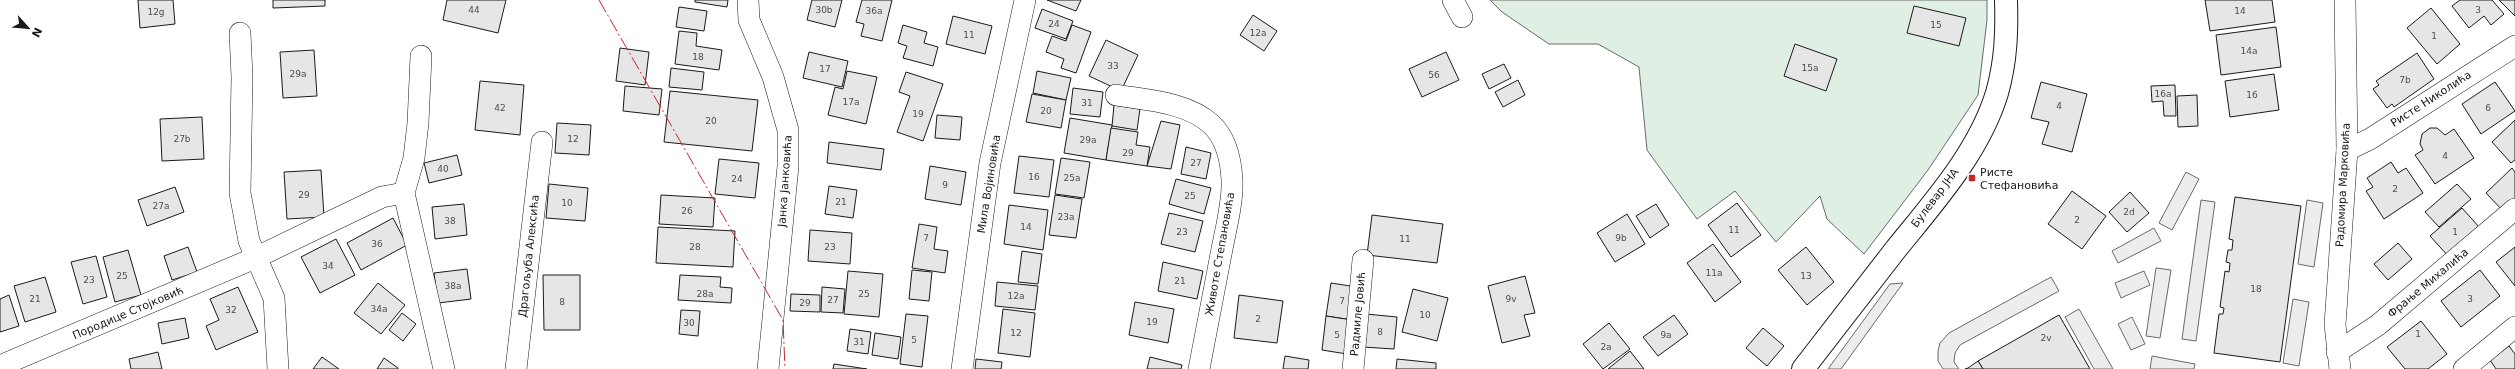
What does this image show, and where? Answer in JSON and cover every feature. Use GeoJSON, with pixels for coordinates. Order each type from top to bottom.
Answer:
{"type":"FeatureCollection","features":[{"type":"Feature","properties":{"kind":"main road","name":"Булевар ЈНА"},"geometry":{"type":"LineString","coordinates":[[1803,369],[1935,200],[1977,137],[1996,94],[2004,63],[2007,32],[2006,0]]}},
{"type":"Feature","properties":{"kind":"street","name":"Јанка Јанковића"},"geometry":{"type":"LineString","coordinates":[[748,0],[749,20],[773,77],[788,130],[788,166],[768,369]]}},
{"type":"Feature","properties":{"kind":"street","name":"Мила Војиновића"},"geometry":{"type":"LineString","coordinates":[[962,369],[990,163],[1025,0]]}},
{"type":"Feature","properties":{"kind":"street","name":"Радомира Марковића"},"geometry":{"type":"LineString","coordinates":[[2338,361],[2335,318],[2347,150],[2345,0]]}},
{"type":"Feature","properties":{"kind":"street"},"geometry":{"type":"LineString","coordinates":[[240,33],[242,77],[240,193],[249,241],[270,285],[274,298],[278,369]]}},
{"type":"Feature","properties":{"kind":"street","name":"Ристе Николића"},"geometry":{"type":"LineString","coordinates":[[2347,150],[2370,139],[2515,46]]}},
{"type":"Feature","properties":{"kind":"street"},"geometry":{"type":"LineString","coordinates":[[421,56],[418,123],[414,158],[404,193],[444,369]]}},
{"type":"Feature","properties":{"kind":"street","name":"Животе Степановића"},"geometry":{"type":"LineString","coordinates":[[1116,95],[1167,104],[1201,116],[1211,125],[1224,142],[1230,160],[1232,181],[1226,231],[1199,369]]}},
{"type":"Feature","properties":{"kind":"street","name":"Драгољуба Алексића"},"geometry":{"type":"LineString","coordinates":[[516,369],[542,142]]}},
{"type":"Feature","properties":{"kind":"street","name":"Породице Стојковић"},"geometry":{"type":"LineString","coordinates":[[0,366],[256,258],[382,197],[404,193]]}},
{"type":"Feature","properties":{"kind":"street","name":"Фрање Михалића"},"geometry":{"type":"LineString","coordinates":[[2338,361],[2378,325],[2515,209]]}},
{"type":"Feature","properties":{"kind":"street","name":"Радмиле Јовић"},"geometry":{"type":"LineString","coordinates":[[1353,369],[1363,260]]}},
{"type":"Feature","properties":{"kind":"street"},"geometry":{"type":"LineString","coordinates":[[2464,369],[2515,327]]}},
{"type":"Feature","properties":{"kind":"green space"},"geometry":{"type":"Polygon","coordinates":[[[1490,0],[1987,0],[1987,20],[1978,95],[1928,170],[1864,254],[1827,219],[1820,196],[1776,242],[1735,191],[1697,219],[1647,150],[1639,67],[1598,44],[1549,44],[1502,12],[1490,0]]]}},
{"type":"Feature","properties":{"kind":"shaded area"},"geometry":{"type":"Polygon","coordinates":[[[2186,172],[2199,179],[2172,230],[2159,223],[2186,172]]]}},
{"type":"Feature","properties":{"kind":"shaded area"},"geometry":{"type":"Polygon","coordinates":[[[2201,200],[2215,202],[2196,341],[2182,339],[2201,200]]]}},
{"type":"Feature","properties":{"kind":"shaded area"},"geometry":{"type":"Polygon","coordinates":[[[2307,200],[2323,203],[2314,267],[2298,264],[2307,200]]]}},
{"type":"Feature","properties":{"kind":"shaded area"},"geometry":{"type":"Polygon","coordinates":[[[2154,228],[2161,241],[2118,263],[2112,251],[2154,228]]]}},
{"type":"Feature","properties":{"kind":"shaded area"},"geometry":{"type":"Polygon","coordinates":[[[2156,268],[2171,270],[2160,338],[2146,336],[2156,268]]]}},
{"type":"Feature","properties":{"kind":"shaded area"},"geometry":{"type":"Polygon","coordinates":[[[2144,271],[2150,285],[2121,298],[2115,283],[2144,271]]]}},
{"type":"Feature","properties":{"kind":"shaded area"},"geometry":{"type":"Polygon","coordinates":[[[2051,277],[2059,291],[1960,345],[1955,353],[1954,362],[1959,369],[1943,369],[1938,361],[1938,351],[1940,343],[1949,333],[2051,277]]]}},
{"type":"Feature","properties":{"kind":"shaded area"},"geometry":{"type":"Polygon","coordinates":[[[1903,283],[1841,369],[1828,369],[1890,284],[1903,283]]]}},
{"type":"Feature","properties":{"kind":"shaded area"},"geometry":{"type":"Polygon","coordinates":[[[2293,299],[2309,302],[2299,366],[2283,363],[2293,299]]]}},
{"type":"Feature","properties":{"kind":"shaded area"},"geometry":{"type":"Polygon","coordinates":[[[2079,309],[2113,369],[2094,369],[2065,317],[2079,309]]]}},
{"type":"Feature","properties":{"kind":"shaded area"},"geometry":{"type":"Polygon","coordinates":[[[2132,317],[2145,344],[2131,350],[2118,324],[2132,317]]]}},
{"type":"Feature","properties":{"kind":"shaded area"},"geometry":{"type":"Polygon","coordinates":[[[2152,356],[2195,364],[2194,369],[2150,369],[2152,356]]]}},
{"type":"Feature","properties":{"kind":"building"},"geometry":{"type":"Polygon","coordinates":[[[138,0],[173,0],[175,24],[140,28],[138,0]]]}},
{"type":"Feature","properties":{"kind":"building"},"geometry":{"type":"Polygon","coordinates":[[[273,0],[325,0],[325,6],[273,8],[273,0]]]}},
{"type":"Feature","properties":{"kind":"building"},"geometry":{"type":"Polygon","coordinates":[[[447,0],[506,0],[498,33],[443,20],[447,0]]]}},
{"type":"Feature","properties":{"kind":"building"},"geometry":{"type":"Polygon","coordinates":[[[695,0],[728,0],[727,7],[695,2],[695,0]]]}},
{"type":"Feature","properties":{"kind":"building"},"geometry":{"type":"Polygon","coordinates":[[[812,0],[842,0],[835,27],[807,20],[812,0]]]}},
{"type":"Feature","properties":{"kind":"building"},"geometry":{"type":"Polygon","coordinates":[[[862,0],[892,0],[882,41],[861,36],[864,24],[856,22],[862,0]]]}},
{"type":"Feature","properties":{"kind":"building"},"geometry":{"type":"Polygon","coordinates":[[[1047,0],[1081,0],[1076,11],[1047,0]]]}},
{"type":"Feature","properties":{"kind":"building"},"geometry":{"type":"Polygon","coordinates":[[[2205,0],[2272,0],[2275,22],[2210,31],[2205,0]]]}},
{"type":"Feature","properties":{"kind":"building"},"geometry":{"type":"Polygon","coordinates":[[[2460,0],[2492,0],[2504,14],[2491,25],[2484,16],[2469,28],[2452,6],[2460,0]]]}},
{"type":"Feature","properties":{"kind":"building"},"geometry":{"type":"Polygon","coordinates":[[[2499,0],[2515,0],[2515,16],[2499,0]]]}},
{"type":"Feature","properties":{"kind":"building"},"geometry":{"type":"Polygon","coordinates":[[[1914,6],[1966,18],[1959,46],[1907,33],[1914,6]]]}},
{"type":"Feature","properties":{"kind":"building"},"geometry":{"type":"Polygon","coordinates":[[[679,7],[707,11],[704,31],[676,27],[679,7]]]}},
{"type":"Feature","properties":{"kind":"building"},"geometry":{"type":"Polygon","coordinates":[[[2431,8],[2460,44],[2437,64],[2407,28],[2431,8]]]}},
{"type":"Feature","properties":{"kind":"building"},"geometry":{"type":"Polygon","coordinates":[[[1042,9],[1073,21],[1066,39],[1035,28],[1042,9]]]}},
{"type":"Feature","properties":{"kind":"building"},"geometry":{"type":"Polygon","coordinates":[[[1253,15],[1277,31],[1264,51],[1240,35],[1253,15]]]}},
{"type":"Feature","properties":{"kind":"building"},"geometry":{"type":"Polygon","coordinates":[[[953,16],[992,26],[985,54],[946,44],[953,16]]]}},
{"type":"Feature","properties":{"kind":"building"},"geometry":{"type":"Polygon","coordinates":[[[903,25],[927,32],[924,43],[938,47],[933,66],[903,58],[907,46],[898,43],[903,25]]]}},
{"type":"Feature","properties":{"kind":"building"},"geometry":{"type":"Polygon","coordinates":[[[1072,25],[1091,32],[1076,73],[1061,68],[1064,59],[1046,52],[1052,36],[1066,41],[1072,25]]]}},
{"type":"Feature","properties":{"kind":"building"},"geometry":{"type":"Polygon","coordinates":[[[2276,27],[2281,67],[2221,75],[2216,35],[2276,27]]]}},
{"type":"Feature","properties":{"kind":"building"},"geometry":{"type":"Polygon","coordinates":[[[679,31],[697,33],[696,46],[722,50],[719,70],[675,64],[679,31]]]}},
{"type":"Feature","properties":{"kind":"building"},"geometry":{"type":"Polygon","coordinates":[[[1106,40],[1138,55],[1121,91],[1089,76],[1106,40]]]}},
{"type":"Feature","properties":{"kind":"building"},"geometry":{"type":"Polygon","coordinates":[[[1795,44],[1837,59],[1826,91],[1784,76],[1795,44]]]}},
{"type":"Feature","properties":{"kind":"building"},"geometry":{"type":"Polygon","coordinates":[[[620,48],[649,52],[645,85],[616,81],[620,48]]]}},
{"type":"Feature","properties":{"kind":"building"},"geometry":{"type":"Polygon","coordinates":[[[314,50],[317,96],[283,98],[280,52],[314,50]]]}},
{"type":"Feature","properties":{"kind":"building"},"geometry":{"type":"Polygon","coordinates":[[[809,52],[848,61],[842,87],[803,78],[809,52]]]}},
{"type":"Feature","properties":{"kind":"building"},"geometry":{"type":"Polygon","coordinates":[[[1446,52],[1459,80],[1422,97],[1409,69],[1446,52]]]}},
{"type":"Feature","properties":{"kind":"building"},"geometry":{"type":"Polygon","coordinates":[[[2417,53],[2434,79],[2394,107],[2392,104],[2387,108],[2373,89],[2379,85],[2376,81],[2417,53]]]}},
{"type":"Feature","properties":{"kind":"building"},"geometry":{"type":"Polygon","coordinates":[[[1504,64],[1511,78],[1489,89],[1482,74],[1504,64]]]}},
{"type":"Feature","properties":{"kind":"building"},"geometry":{"type":"Polygon","coordinates":[[[671,68],[704,72],[702,90],[669,87],[671,68]]]}},
{"type":"Feature","properties":{"kind":"building"},"geometry":{"type":"Polygon","coordinates":[[[847,71],[877,77],[866,124],[828,115],[835,87],[843,89],[847,71]]]}},
{"type":"Feature","properties":{"kind":"building"},"geometry":{"type":"Polygon","coordinates":[[[1037,71],[1071,78],[1066,100],[1033,93],[1037,71]]]}},
{"type":"Feature","properties":{"kind":"building"},"geometry":{"type":"Polygon","coordinates":[[[906,72],[943,84],[923,141],[897,132],[910,96],[899,92],[906,72]]]}},
{"type":"Feature","properties":{"kind":"building"},"geometry":{"type":"Polygon","coordinates":[[[2274,74],[2279,110],[2230,117],[2225,81],[2274,74]]]}},
{"type":"Feature","properties":{"kind":"building"},"geometry":{"type":"Polygon","coordinates":[[[1518,80],[1525,95],[1503,107],[1495,92],[1518,80]]]}},
{"type":"Feature","properties":{"kind":"building"},"geometry":{"type":"Polygon","coordinates":[[[480,81],[524,85],[520,135],[475,130],[480,81]]]}},
{"type":"Feature","properties":{"kind":"building"},"geometry":{"type":"Polygon","coordinates":[[[2041,82],[2087,94],[2072,152],[2042,144],[2049,122],[2031,118],[2041,82]]]}},
{"type":"Feature","properties":{"kind":"building"},"geometry":{"type":"Polygon","coordinates":[[[2495,82],[2515,111],[2481,134],[2462,104],[2495,82]]]}},
{"type":"Feature","properties":{"kind":"building"},"geometry":{"type":"Polygon","coordinates":[[[2175,85],[2176,116],[2164,116],[2163,101],[2152,102],[2151,86],[2175,85]]]}},
{"type":"Feature","properties":{"kind":"building"},"geometry":{"type":"Polygon","coordinates":[[[625,86],[662,89],[659,115],[623,111],[625,86]]]}},
{"type":"Feature","properties":{"kind":"building"},"geometry":{"type":"Polygon","coordinates":[[[1073,88],[1103,92],[1100,117],[1070,114],[1073,88]]]}},
{"type":"Feature","properties":{"kind":"building"},"geometry":{"type":"Polygon","coordinates":[[[670,91],[758,100],[752,151],[664,142],[670,91]]]}},
{"type":"Feature","properties":{"kind":"building"},"geometry":{"type":"Polygon","coordinates":[[[1032,94],[1066,100],[1061,128],[1026,122],[1032,94]]]}},
{"type":"Feature","properties":{"kind":"building"},"geometry":{"type":"Polygon","coordinates":[[[2197,95],[2198,126],[2178,127],[2177,96],[2197,95]]]}},
{"type":"Feature","properties":{"kind":"building"},"geometry":{"type":"Polygon","coordinates":[[[1114,105],[1140,109],[1137,130],[1112,126],[1114,105]]]}},
{"type":"Feature","properties":{"kind":"building"},"geometry":{"type":"Polygon","coordinates":[[[937,115],[962,117],[960,140],[935,138],[937,115]]]}},
{"type":"Feature","properties":{"kind":"building"},"geometry":{"type":"Polygon","coordinates":[[[202,117],[204,159],[162,161],[160,119],[202,117]]]}},
{"type":"Feature","properties":{"kind":"building"},"geometry":{"type":"Polygon","coordinates":[[[1070,118],[1112,125],[1106,160],[1064,153],[1070,118]]]}},
{"type":"Feature","properties":{"kind":"building"},"geometry":{"type":"Polygon","coordinates":[[[2515,120],[2515,160],[2511,163],[2492,142],[2515,120]]]}},
{"type":"Feature","properties":{"kind":"building"},"geometry":{"type":"Polygon","coordinates":[[[1161,121],[1180,125],[1171,169],[1147,166],[1161,121]]]}},
{"type":"Feature","properties":{"kind":"building"},"geometry":{"type":"Polygon","coordinates":[[[557,123],[591,125],[589,155],[555,153],[557,123]]]}},
{"type":"Feature","properties":{"kind":"building"},"geometry":{"type":"Polygon","coordinates":[[[1111,128],[1138,132],[1136,145],[1150,147],[1147,166],[1106,160],[1111,128]]]}},
{"type":"Feature","properties":{"kind":"building"},"geometry":{"type":"Polygon","coordinates":[[[2430,128],[2437,128],[2445,135],[2454,129],[2474,158],[2435,184],[2415,155],[2423,150],[2420,144],[2422,134],[2430,128]]]}},
{"type":"Feature","properties":{"kind":"building"},"geometry":{"type":"Polygon","coordinates":[[[829,142],[884,149],[881,170],[827,163],[829,142]]]}},
{"type":"Feature","properties":{"kind":"building"},"geometry":{"type":"Polygon","coordinates":[[[1186,147],[1211,153],[1206,179],[1181,174],[1186,147]]]}},
{"type":"Feature","properties":{"kind":"building"},"geometry":{"type":"Polygon","coordinates":[[[457,155],[462,175],[429,183],[424,163],[457,155]]]}},
{"type":"Feature","properties":{"kind":"building"},"geometry":{"type":"Polygon","coordinates":[[[1019,156],[1054,160],[1049,197],[1014,193],[1019,156]]]}},
{"type":"Feature","properties":{"kind":"building"},"geometry":{"type":"Polygon","coordinates":[[[1061,158],[1090,162],[1084,198],[1055,194],[1061,158]]]}},
{"type":"Feature","properties":{"kind":"building"},"geometry":{"type":"Polygon","coordinates":[[[719,159],[759,163],[755,198],[715,194],[719,159]]]}},
{"type":"Feature","properties":{"kind":"building"},"geometry":{"type":"Polygon","coordinates":[[[2391,162],[2398,173],[2406,168],[2423,193],[2384,219],[2366,191],[2373,187],[2367,178],[2391,162]]]}},
{"type":"Feature","properties":{"kind":"building"},"geometry":{"type":"Polygon","coordinates":[[[930,166],[966,172],[961,205],[925,199],[930,166]]]}},
{"type":"Feature","properties":{"kind":"building"},"geometry":{"type":"Polygon","coordinates":[[[2512,168],[2515,172],[2515,203],[2505,213],[2486,193],[2512,168]]]}},
{"type":"Feature","properties":{"kind":"building"},"geometry":{"type":"Polygon","coordinates":[[[321,170],[324,217],[287,219],[284,172],[321,170]]]}},
{"type":"Feature","properties":{"kind":"building"},"geometry":{"type":"Polygon","coordinates":[[[1176,179],[1211,188],[1204,214],[1169,204],[1176,179]]]}},
{"type":"Feature","properties":{"kind":"building"},"geometry":{"type":"Polygon","coordinates":[[[549,184],[588,188],[585,221],[546,218],[549,184]]]}},
{"type":"Feature","properties":{"kind":"building"},"geometry":{"type":"Polygon","coordinates":[[[2457,184],[2471,199],[2439,227],[2425,212],[2457,184]]]}},
{"type":"Feature","properties":{"kind":"building"},"geometry":{"type":"Polygon","coordinates":[[[829,186],[857,190],[853,218],[825,214],[829,186]]]}},
{"type":"Feature","properties":{"kind":"building"},"geometry":{"type":"Polygon","coordinates":[[[175,187],[184,212],[147,226],[138,200],[175,187]]]}},
{"type":"Feature","properties":{"kind":"building"},"geometry":{"type":"Polygon","coordinates":[[[2072,191],[2106,216],[2082,249],[2048,224],[2072,191]]]}},
{"type":"Feature","properties":{"kind":"building"},"geometry":{"type":"Polygon","coordinates":[[[2130,192],[2149,213],[2127,232],[2109,212],[2130,192]]]}},
{"type":"Feature","properties":{"kind":"building"},"geometry":{"type":"Polygon","coordinates":[[[661,195],[715,198],[713,227],[659,224],[661,195]]]}},
{"type":"Feature","properties":{"kind":"building"},"geometry":{"type":"Polygon","coordinates":[[[1055,195],[1082,199],[1076,238],[1049,235],[1055,195]]]}},
{"type":"Feature","properties":{"kind":"building"},"geometry":{"type":"Polygon","coordinates":[[[2235,197],[2301,206],[2280,362],[2214,353],[2219,314],[2223,314],[2224,308],[2220,307],[2225,271],[2229,272],[2230,263],[2226,262],[2228,250],[2232,250],[2233,240],[2229,239],[2235,197]]]}},
{"type":"Feature","properties":{"kind":"building"},"geometry":{"type":"Polygon","coordinates":[[[1737,203],[1761,235],[1731,257],[1708,225],[1737,203]]]}},
{"type":"Feature","properties":{"kind":"building"},"geometry":{"type":"Polygon","coordinates":[[[464,204],[467,235],[435,239],[432,207],[464,204]]]}},
{"type":"Feature","properties":{"kind":"building"},"geometry":{"type":"Polygon","coordinates":[[[1656,204],[1669,225],[1650,238],[1636,216],[1656,204]]]}},
{"type":"Feature","properties":{"kind":"building"},"geometry":{"type":"Polygon","coordinates":[[[1009,205],[1048,210],[1043,250],[1004,244],[1009,205]]]}},
{"type":"Feature","properties":{"kind":"building"},"geometry":{"type":"Polygon","coordinates":[[[2462,208],[2480,228],[2449,257],[2430,236],[2462,208]]]}},
{"type":"Feature","properties":{"kind":"building"},"geometry":{"type":"Polygon","coordinates":[[[1169,213],[1203,221],[1195,252],[1161,244],[1169,213]]]}},
{"type":"Feature","properties":{"kind":"building"},"geometry":{"type":"Polygon","coordinates":[[[1627,214],[1645,244],[1615,262],[1597,233],[1627,214]]]}},
{"type":"Feature","properties":{"kind":"building"},"geometry":{"type":"Polygon","coordinates":[[[1372,215],[1443,224],[1437,263],[1367,255],[1372,215]]]}},
{"type":"Feature","properties":{"kind":"building"},"geometry":{"type":"Polygon","coordinates":[[[393,218],[407,245],[361,270],[347,243],[393,218]]]}},
{"type":"Feature","properties":{"kind":"building"},"geometry":{"type":"Polygon","coordinates":[[[919,224],[937,227],[934,249],[948,251],[945,273],[912,268],[919,224]]]}},
{"type":"Feature","properties":{"kind":"building"},"geometry":{"type":"Polygon","coordinates":[[[658,227],[735,231],[733,267],[656,263],[658,227]]]}},
{"type":"Feature","properties":{"kind":"building"},"geometry":{"type":"Polygon","coordinates":[[[810,230],[852,233],[850,264],[808,261],[810,230]]]}},
{"type":"Feature","properties":{"kind":"building"},"geometry":{"type":"Polygon","coordinates":[[[336,239],[355,275],[320,293],[301,257],[336,239]]]}},
{"type":"Feature","properties":{"kind":"building"},"geometry":{"type":"Polygon","coordinates":[[[2398,243],[2412,259],[2388,280],[2374,264],[2398,243]]]}},
{"type":"Feature","properties":{"kind":"building"},"geometry":{"type":"Polygon","coordinates":[[[1713,244],[1741,282],[1715,302],[1687,263],[1713,244]]]}},
{"type":"Feature","properties":{"kind":"building"},"geometry":{"type":"Polygon","coordinates":[[[188,247],[197,272],[172,280],[164,256],[188,247]]]}},
{"type":"Feature","properties":{"kind":"building"},"geometry":{"type":"Polygon","coordinates":[[[1806,247],[1834,282],[1807,305],[1778,270],[1806,247]]]}},
{"type":"Feature","properties":{"kind":"building"},"geometry":{"type":"Polygon","coordinates":[[[2515,247],[2515,286],[2496,262],[2515,247]]]}},
{"type":"Feature","properties":{"kind":"building"},"geometry":{"type":"Polygon","coordinates":[[[128,250],[141,295],[115,302],[103,257],[128,250]]]}},
{"type":"Feature","properties":{"kind":"building"},"geometry":{"type":"Polygon","coordinates":[[[1022,251],[1042,254],[1038,284],[1018,282],[1022,251]]]}},
{"type":"Feature","properties":{"kind":"building"},"geometry":{"type":"Polygon","coordinates":[[[96,256],[107,297],[83,304],[71,262],[96,256]]]}},
{"type":"Feature","properties":{"kind":"building"},"geometry":{"type":"Polygon","coordinates":[[[1163,262],[1203,271],[1197,299],[1158,291],[1163,262]]]}},
{"type":"Feature","properties":{"kind":"building"},"geometry":{"type":"Polygon","coordinates":[[[467,269],[471,299],[438,303],[434,273],[467,269]]]}},
{"type":"Feature","properties":{"kind":"building"},"geometry":{"type":"Polygon","coordinates":[[[912,270],[932,272],[929,301],[909,299],[912,270]]]}},
{"type":"Feature","properties":{"kind":"building"},"geometry":{"type":"Polygon","coordinates":[[[2480,270],[2500,296],[2461,327],[2441,301],[2480,270]]]}},
{"type":"Feature","properties":{"kind":"building"},"geometry":{"type":"Polygon","coordinates":[[[848,271],[883,274],[879,317],[844,314],[848,271]]]}},
{"type":"Feature","properties":{"kind":"building"},"geometry":{"type":"Polygon","coordinates":[[[543,275],[580,275],[580,330],[544,330],[543,275]]]}},
{"type":"Feature","properties":{"kind":"building"},"geometry":{"type":"Polygon","coordinates":[[[680,275],[721,277],[720,287],[732,288],[731,303],[678,300],[680,275]]]}},
{"type":"Feature","properties":{"kind":"building"},"geometry":{"type":"Polygon","coordinates":[[[1525,276],[1535,313],[1524,315],[1530,336],[1502,343],[1488,286],[1525,276]]]}},
{"type":"Feature","properties":{"kind":"building"},"geometry":{"type":"Polygon","coordinates":[[[45,277],[56,312],[25,322],[14,286],[45,277]]]}},
{"type":"Feature","properties":{"kind":"building"},"geometry":{"type":"Polygon","coordinates":[[[997,282],[1038,286],[1035,310],[995,306],[997,282]]]}},
{"type":"Feature","properties":{"kind":"building"},"geometry":{"type":"Polygon","coordinates":[[[378,283],[405,305],[381,334],[354,313],[378,283]]]}},
{"type":"Feature","properties":{"kind":"building"},"geometry":{"type":"Polygon","coordinates":[[[1331,283],[1357,287],[1352,320],[1326,316],[1331,283]]]}},
{"type":"Feature","properties":{"kind":"building"},"geometry":{"type":"Polygon","coordinates":[[[238,287],[258,332],[216,350],[206,326],[219,320],[210,299],[238,287]]]}},
{"type":"Feature","properties":{"kind":"building"},"geometry":{"type":"Polygon","coordinates":[[[822,287],[845,289],[843,313],[821,312],[822,287]]]}},
{"type":"Feature","properties":{"kind":"building"},"geometry":{"type":"Polygon","coordinates":[[[1413,289],[1448,298],[1437,341],[1402,332],[1413,289]]]}},
{"type":"Feature","properties":{"kind":"building"},"geometry":{"type":"Polygon","coordinates":[[[791,294],[820,295],[820,312],[790,311],[791,294]]]}},
{"type":"Feature","properties":{"kind":"building"},"geometry":{"type":"Polygon","coordinates":[[[9,295],[19,326],[0,332],[0,299],[9,295]]]}},
{"type":"Feature","properties":{"kind":"building"},"geometry":{"type":"Polygon","coordinates":[[[1239,295],[1283,301],[1277,343],[1234,338],[1239,295]]]}},
{"type":"Feature","properties":{"kind":"building"},"geometry":{"type":"Polygon","coordinates":[[[1135,302],[1174,309],[1168,343],[1129,335],[1135,302]]]}},
{"type":"Feature","properties":{"kind":"building"},"geometry":{"type":"Polygon","coordinates":[[[1003,309],[1035,313],[1030,357],[998,353],[1003,309]]]}},
{"type":"Feature","properties":{"kind":"building"},"geometry":{"type":"Polygon","coordinates":[[[681,310],[700,311],[698,336],[679,334],[681,310]]]}},
{"type":"Feature","properties":{"kind":"building"},"geometry":{"type":"Polygon","coordinates":[[[402,313],[416,324],[403,341],[389,330],[402,313]]]}},
{"type":"Feature","properties":{"kind":"building"},"geometry":{"type":"Polygon","coordinates":[[[906,314],[928,316],[922,367],[900,364],[906,314]]]}},
{"type":"Feature","properties":{"kind":"building"},"geometry":{"type":"Polygon","coordinates":[[[1366,314],[1397,317],[1394,349],[1363,347],[1366,314]]]}},
{"type":"Feature","properties":{"kind":"building"},"geometry":{"type":"Polygon","coordinates":[[[1674,315],[1688,334],[1658,356],[1643,337],[1674,315]]]}},
{"type":"Feature","properties":{"kind":"building"},"geometry":{"type":"Polygon","coordinates":[[[2059,315],[2090,369],[1983,369],[1978,361],[2059,315]]]}},
{"type":"Feature","properties":{"kind":"building"},"geometry":{"type":"Polygon","coordinates":[[[1326,316],[1352,320],[1347,354],[1322,350],[1326,316]]]}},
{"type":"Feature","properties":{"kind":"building"},"geometry":{"type":"Polygon","coordinates":[[[185,318],[189,338],[162,344],[158,323],[185,318]]]}},
{"type":"Feature","properties":{"kind":"building"},"geometry":{"type":"Polygon","coordinates":[[[2421,321],[2447,354],[2428,369],[2405,369],[2387,347],[2421,321]]]}},
{"type":"Feature","properties":{"kind":"building"},"geometry":{"type":"Polygon","coordinates":[[[1609,323],[1630,349],[1603,369],[1583,344],[1609,323]]]}},
{"type":"Feature","properties":{"kind":"building"},"geometry":{"type":"Polygon","coordinates":[[[1763,328],[1784,346],[1767,366],[1746,348],[1763,328]]]}},
{"type":"Feature","properties":{"kind":"building"},"geometry":{"type":"Polygon","coordinates":[[[850,329],[871,332],[868,354],[847,351],[850,329]]]}},
{"type":"Feature","properties":{"kind":"building"},"geometry":{"type":"Polygon","coordinates":[[[875,333],[901,337],[898,359],[872,355],[875,333]]]}},
{"type":"Feature","properties":{"kind":"building"},"geometry":{"type":"Polygon","coordinates":[[[2509,346],[2515,354],[2515,369],[2496,369],[2490,360],[2509,346]]]}},
{"type":"Feature","properties":{"kind":"building"},"geometry":{"type":"Polygon","coordinates":[[[1630,351],[1644,369],[1608,369],[1630,351]]]}},
{"type":"Feature","properties":{"kind":"building"},"geometry":{"type":"Polygon","coordinates":[[[158,352],[162,369],[131,369],[129,359],[158,352]]]}},
{"type":"Feature","properties":{"kind":"building"},"geometry":{"type":"Polygon","coordinates":[[[1285,356],[1309,360],[1308,369],[1283,369],[1285,356]]]}},
{"type":"Feature","properties":{"kind":"building"},"geometry":{"type":"Polygon","coordinates":[[[322,357],[339,369],[313,369],[322,357]]]}},
{"type":"Feature","properties":{"kind":"building"},"geometry":{"type":"Polygon","coordinates":[[[1150,357],[1182,365],[1181,369],[1147,369],[1150,357]]]}},
{"type":"Feature","properties":{"kind":"building"},"geometry":{"type":"Polygon","coordinates":[[[384,358],[398,368],[398,369],[377,369],[384,358]]]}},
{"type":"Feature","properties":{"kind":"building"},"geometry":{"type":"Polygon","coordinates":[[[976,359],[1002,362],[1001,369],[975,369],[976,359]]]}},
{"type":"Feature","properties":{"kind":"building"},"geometry":{"type":"Polygon","coordinates":[[[1397,359],[1436,363],[1436,369],[1396,369],[1397,359]]]}},
{"type":"Feature","properties":{"kind":"building"},"geometry":{"type":"Polygon","coordinates":[[[1978,361],[1983,369],[1965,369],[1968,368],[1978,361]]]}},
{"type":"Feature","properties":{"kind":"building"},"geometry":{"type":"Polygon","coordinates":[[[834,364],[867,369],[833,369],[834,364]]]}},
{"type":"Feature","properties":{"kind":"power"},"geometry":{"type":"LineString","coordinates":[[599,0],[783,320],[785,369]]}},
{"type":"Feature","properties":{"kind":"place","name":"Ристе Стефановића"},"geometry":{"type":"Point","coordinates":[1972,178]}}]}
